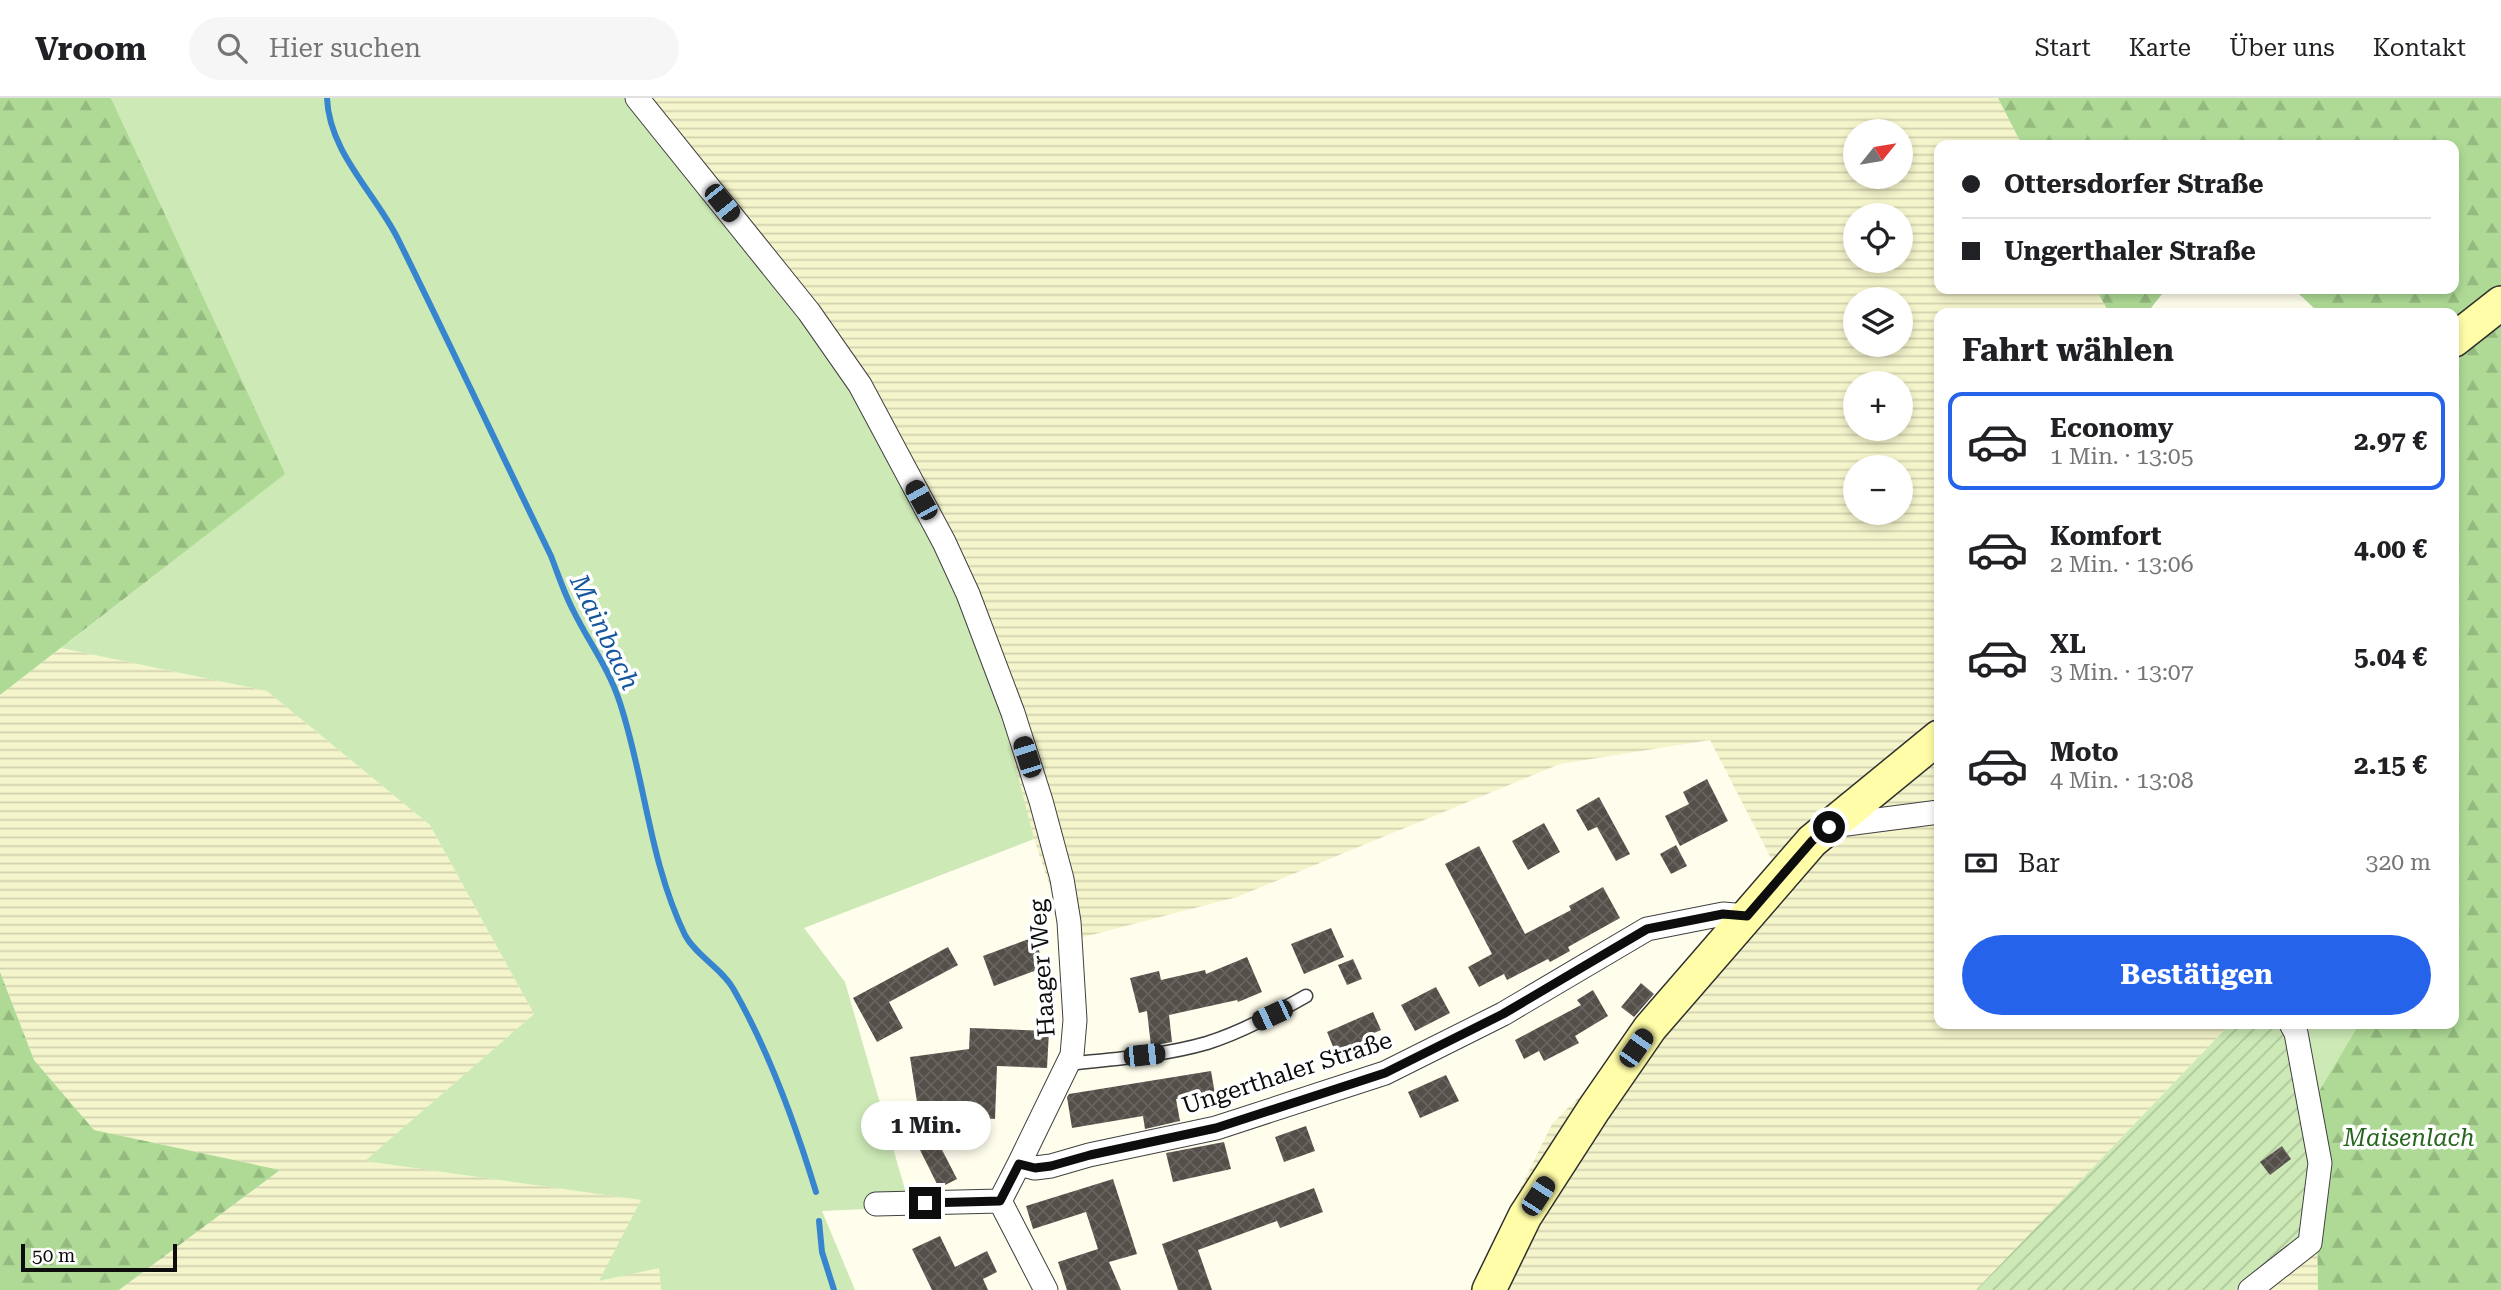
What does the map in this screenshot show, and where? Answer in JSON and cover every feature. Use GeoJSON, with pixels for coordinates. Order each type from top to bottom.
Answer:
{"type":"FeatureCollection","features":[{"type":"Feature","properties":{"kind":"main road"},"geometry":{"type":"LineString","coordinates":[[2459,336],[2501,303]]}},
{"type":"Feature","properties":{"kind":"main road"},"geometry":{"type":"LineString","coordinates":[[1489,1290],[1525,1216],[1650,1028],[1821,834],[1934,741]]}},
{"type":"Feature","properties":{"kind":"street","name":"Haager Weg"},"geometry":{"type":"LineString","coordinates":[[637,98],[809,312],[860,385],[944,542],[968,594],[1013,713],[1062,879],[1069,922],[1075,1020],[1072,1055],[1019,1164]]}},
{"type":"Feature","properties":{"kind":"street"},"geometry":{"type":"LineString","coordinates":[[1821,834],[1934,814]]}},
{"type":"Feature","properties":{"kind":"street","name":"Ungerthaler Straße"},"geometry":{"type":"LineString","coordinates":[[1019,1164],[1035,1168],[1051,1166],[1216,1128],[1385,1073],[1503,1014],[1647,929],[1723,914],[1747,916]]}},
{"type":"Feature","properties":{"kind":"street"},"geometry":{"type":"LineString","coordinates":[[2250,1290],[2310,1243],[2320,1163],[2294,1029]]}},
{"type":"Feature","properties":{"kind":"street"},"geometry":{"type":"LineString","coordinates":[[1000,1201],[1019,1164]]}},
{"type":"Feature","properties":{"kind":"street"},"geometry":{"type":"LineString","coordinates":[[876,1204],[1000,1201]]}},
{"type":"Feature","properties":{"kind":"street"},"geometry":{"type":"LineString","coordinates":[[1000,1201],[1046,1290]]}},
{"type":"Feature","properties":{"kind":"lane"},"geometry":{"type":"LineString","coordinates":[[1067,1064],[1166,1053],[1209,1042],[1272,1015],[1306,996]]}},
{"type":"Feature","properties":{"kind":"green space"},"geometry":{"type":"Polygon","coordinates":[[[0,98],[111,98],[285,474],[0,695],[0,98]]]}},
{"type":"Feature","properties":{"kind":"green space"},"geometry":{"type":"Polygon","coordinates":[[[111,98],[637,98],[844,360],[976,612],[1034,839],[804,928],[845,982],[910,1207],[822,1211],[855,1290],[661,1290],[659,1268],[599,1281],[641,1200],[365,1161],[534,1014],[430,825],[267,691],[61,648],[284,474],[111,98]]]}},
{"type":"Feature","properties":{"kind":"green space"},"geometry":{"type":"Polygon","coordinates":[[[637,98],[1998,98],[2019,140],[1934,140],[1934,294],[2099,294],[2106,308],[1934,308],[1934,1029],[2225,1029],[1976,1290],[1470,1290],[1552,1124],[1787,889],[1710,740],[1560,764],[1237,897],[1072,940],[1054,899],[1034,839],[976,612],[637,98]]]}},
{"type":"Feature","properties":{"kind":"green space","name":"Maisenlach"},"geometry":{"type":"Polygon","coordinates":[[[1998,98],[2501,98],[2501,1290],[2318,1290],[2315,1098],[2356,1029],[2459,1029],[2459,308],[2314,308],[2299,294],[2459,294],[2459,140],[2019,140],[1998,98]]]}},
{"type":"Feature","properties":{"kind":"green space"},"geometry":{"type":"Polygon","coordinates":[[[2099,294],[2162,294],[2151,308],[2106,308],[2099,294]]]}},
{"type":"Feature","properties":{"kind":"green space"},"geometry":{"type":"Polygon","coordinates":[[[61,648],[267,691],[430,825],[534,1014],[366,1161],[641,1200],[600,1281],[659,1267],[661,1290],[119,1290],[280,1170],[94,1130],[34,1060],[0,972],[0,695],[61,648]]]}},
{"type":"Feature","properties":{"kind":"green space"},"geometry":{"type":"Polygon","coordinates":[[[0,972],[34,1060],[94,1130],[280,1170],[119,1290],[0,1290],[0,972]]]}},
{"type":"Feature","properties":{"kind":"green space"},"geometry":{"type":"Polygon","coordinates":[[[2225,1029],[2297,1029],[2317,1227],[2235,1290],[1976,1290],[2225,1029]]]}},
{"type":"Feature","properties":{"kind":"green space"},"geometry":{"type":"Polygon","coordinates":[[[2297,1029],[2356,1029],[2315,1098],[2297,1029]]]}},
{"type":"Feature","properties":{"kind":"green space"},"geometry":{"type":"Polygon","coordinates":[[[2317,1227],[2318,1290],[2235,1290],[2317,1227]]]}},
{"type":"Feature","properties":{"kind":"building"},"geometry":{"type":"Polygon","coordinates":[[[1707,779],[1728,821],[1680,846],[1665,816],[1689,804],[1683,792],[1707,779]]]}},
{"type":"Feature","properties":{"kind":"building"},"geometry":{"type":"Polygon","coordinates":[[[1599,797],[1630,854],[1616,861],[1597,827],[1588,831],[1576,810],[1599,797]]]}},
{"type":"Feature","properties":{"kind":"building"},"geometry":{"type":"Polygon","coordinates":[[[1544,823],[1560,852],[1528,870],[1512,841],[1544,823]]]}},
{"type":"Feature","properties":{"kind":"building"},"geometry":{"type":"Polygon","coordinates":[[[1676,845],[1687,866],[1671,874],[1660,854],[1676,845]]]}},
{"type":"Feature","properties":{"kind":"building"},"geometry":{"type":"Polygon","coordinates":[[[1479,846],[1525,934],[1571,910],[1569,906],[1603,887],[1620,918],[1568,947],[1570,951],[1550,962],[1548,959],[1507,980],[1504,974],[1479,987],[1468,967],[1492,954],[1445,864],[1479,846]]]}},
{"type":"Feature","properties":{"kind":"building"},"geometry":{"type":"Polygon","coordinates":[[[1331,928],[1344,957],[1304,974],[1291,944],[1331,928]]]}},
{"type":"Feature","properties":{"kind":"building"},"geometry":{"type":"Polygon","coordinates":[[[1034,937],[1045,967],[994,986],[983,956],[1034,937]]]}},
{"type":"Feature","properties":{"kind":"building"},"geometry":{"type":"Polygon","coordinates":[[[948,947],[958,965],[889,1002],[903,1028],[877,1042],[853,998],[948,947]]]}},
{"type":"Feature","properties":{"kind":"building"},"geometry":{"type":"Polygon","coordinates":[[[1247,957],[1262,992],[1238,1002],[1237,1000],[1169,1015],[1172,1042],[1151,1046],[1147,1011],[1139,1013],[1130,978],[1159,971],[1161,980],[1205,970],[1206,974],[1247,957]]]}},
{"type":"Feature","properties":{"kind":"building"},"geometry":{"type":"Polygon","coordinates":[[[1353,959],[1362,979],[1347,985],[1338,965],[1353,959]]]}},
{"type":"Feature","properties":{"kind":"building"},"geometry":{"type":"Polygon","coordinates":[[[1641,983],[1654,994],[1634,1017],[1621,1007],[1641,983]]]}},
{"type":"Feature","properties":{"kind":"building"},"geometry":{"type":"Polygon","coordinates":[[[1436,987],[1450,1013],[1415,1031],[1401,1005],[1436,987]]]}},
{"type":"Feature","properties":{"kind":"building"},"geometry":{"type":"Polygon","coordinates":[[[1593,990],[1608,1016],[1575,1036],[1579,1043],[1544,1061],[1539,1051],[1524,1059],[1515,1040],[1581,1005],[1577,1000],[1593,990]]]}},
{"type":"Feature","properties":{"kind":"building"},"geometry":{"type":"Polygon","coordinates":[[[1373,1012],[1381,1030],[1365,1037],[1372,1052],[1341,1066],[1327,1032],[1373,1012]]]}},
{"type":"Feature","properties":{"kind":"building"},"geometry":{"type":"Polygon","coordinates":[[[970,1028],[1049,1031],[1047,1068],[997,1066],[995,1119],[945,1116],[950,1136],[937,1140],[957,1179],[939,1188],[917,1144],[914,1145],[904,1105],[917,1102],[910,1057],[969,1049],[970,1028]]]}},
{"type":"Feature","properties":{"kind":"building"},"geometry":{"type":"Polygon","coordinates":[[[1211,1071],[1215,1094],[1176,1099],[1180,1121],[1145,1129],[1143,1116],[1072,1128],[1067,1097],[1069,1094],[1211,1071]]]}},
{"type":"Feature","properties":{"kind":"building"},"geometry":{"type":"Polygon","coordinates":[[[1446,1075],[1459,1101],[1420,1118],[1408,1092],[1446,1075]]]}},
{"type":"Feature","properties":{"kind":"building"},"geometry":{"type":"Polygon","coordinates":[[[1306,1126],[1315,1151],[1284,1162],[1275,1137],[1306,1126]]]}},
{"type":"Feature","properties":{"kind":"building"},"geometry":{"type":"Polygon","coordinates":[[[1224,1142],[1231,1169],[1173,1182],[1166,1153],[1224,1142]]]}},
{"type":"Feature","properties":{"kind":"building"},"geometry":{"type":"Polygon","coordinates":[[[2282,1146],[2291,1159],[2270,1175],[2260,1162],[2282,1146]]]}},
{"type":"Feature","properties":{"kind":"building"},"geometry":{"type":"Polygon","coordinates":[[[1113,1179],[1137,1254],[1109,1262],[1121,1290],[1067,1290],[1058,1262],[1098,1249],[1086,1212],[1033,1229],[1026,1206],[1113,1179]]]}},
{"type":"Feature","properties":{"kind":"building"},"geometry":{"type":"Polygon","coordinates":[[[1314,1188],[1323,1212],[1280,1228],[1277,1221],[1198,1250],[1212,1290],[1178,1290],[1162,1244],[1314,1188]]]}},
{"type":"Feature","properties":{"kind":"building"},"geometry":{"type":"Polygon","coordinates":[[[940,1236],[955,1267],[987,1251],[997,1272],[983,1279],[988,1290],[932,1290],[912,1249],[940,1236]]]}},
{"type":"Feature","properties":{"kind":"waterway","name":"Mainbach"},"geometry":{"type":"LineString","coordinates":[[327,98],[330,118],[344,154],[398,239],[551,556],[570,604],[604,665],[628,729],[655,848],[673,907],[690,943],[729,982],[747,1014],[781,1089],[816,1192]]}},
{"type":"Feature","properties":{"kind":"waterway","name":"Mainbach"},"geometry":{"type":"LineString","coordinates":[[819,1221],[822,1252],[834,1290]]}},
{"type":"Feature","properties":{"kind":"route"},"geometry":{"type":"LineString","coordinates":[[925,1203],[1000,1201],[1019,1164],[1035,1168],[1051,1166],[1216,1128],[1385,1073],[1503,1014],[1647,929],[1723,914],[1747,916],[1812,841],[1829,827]]}}]}
